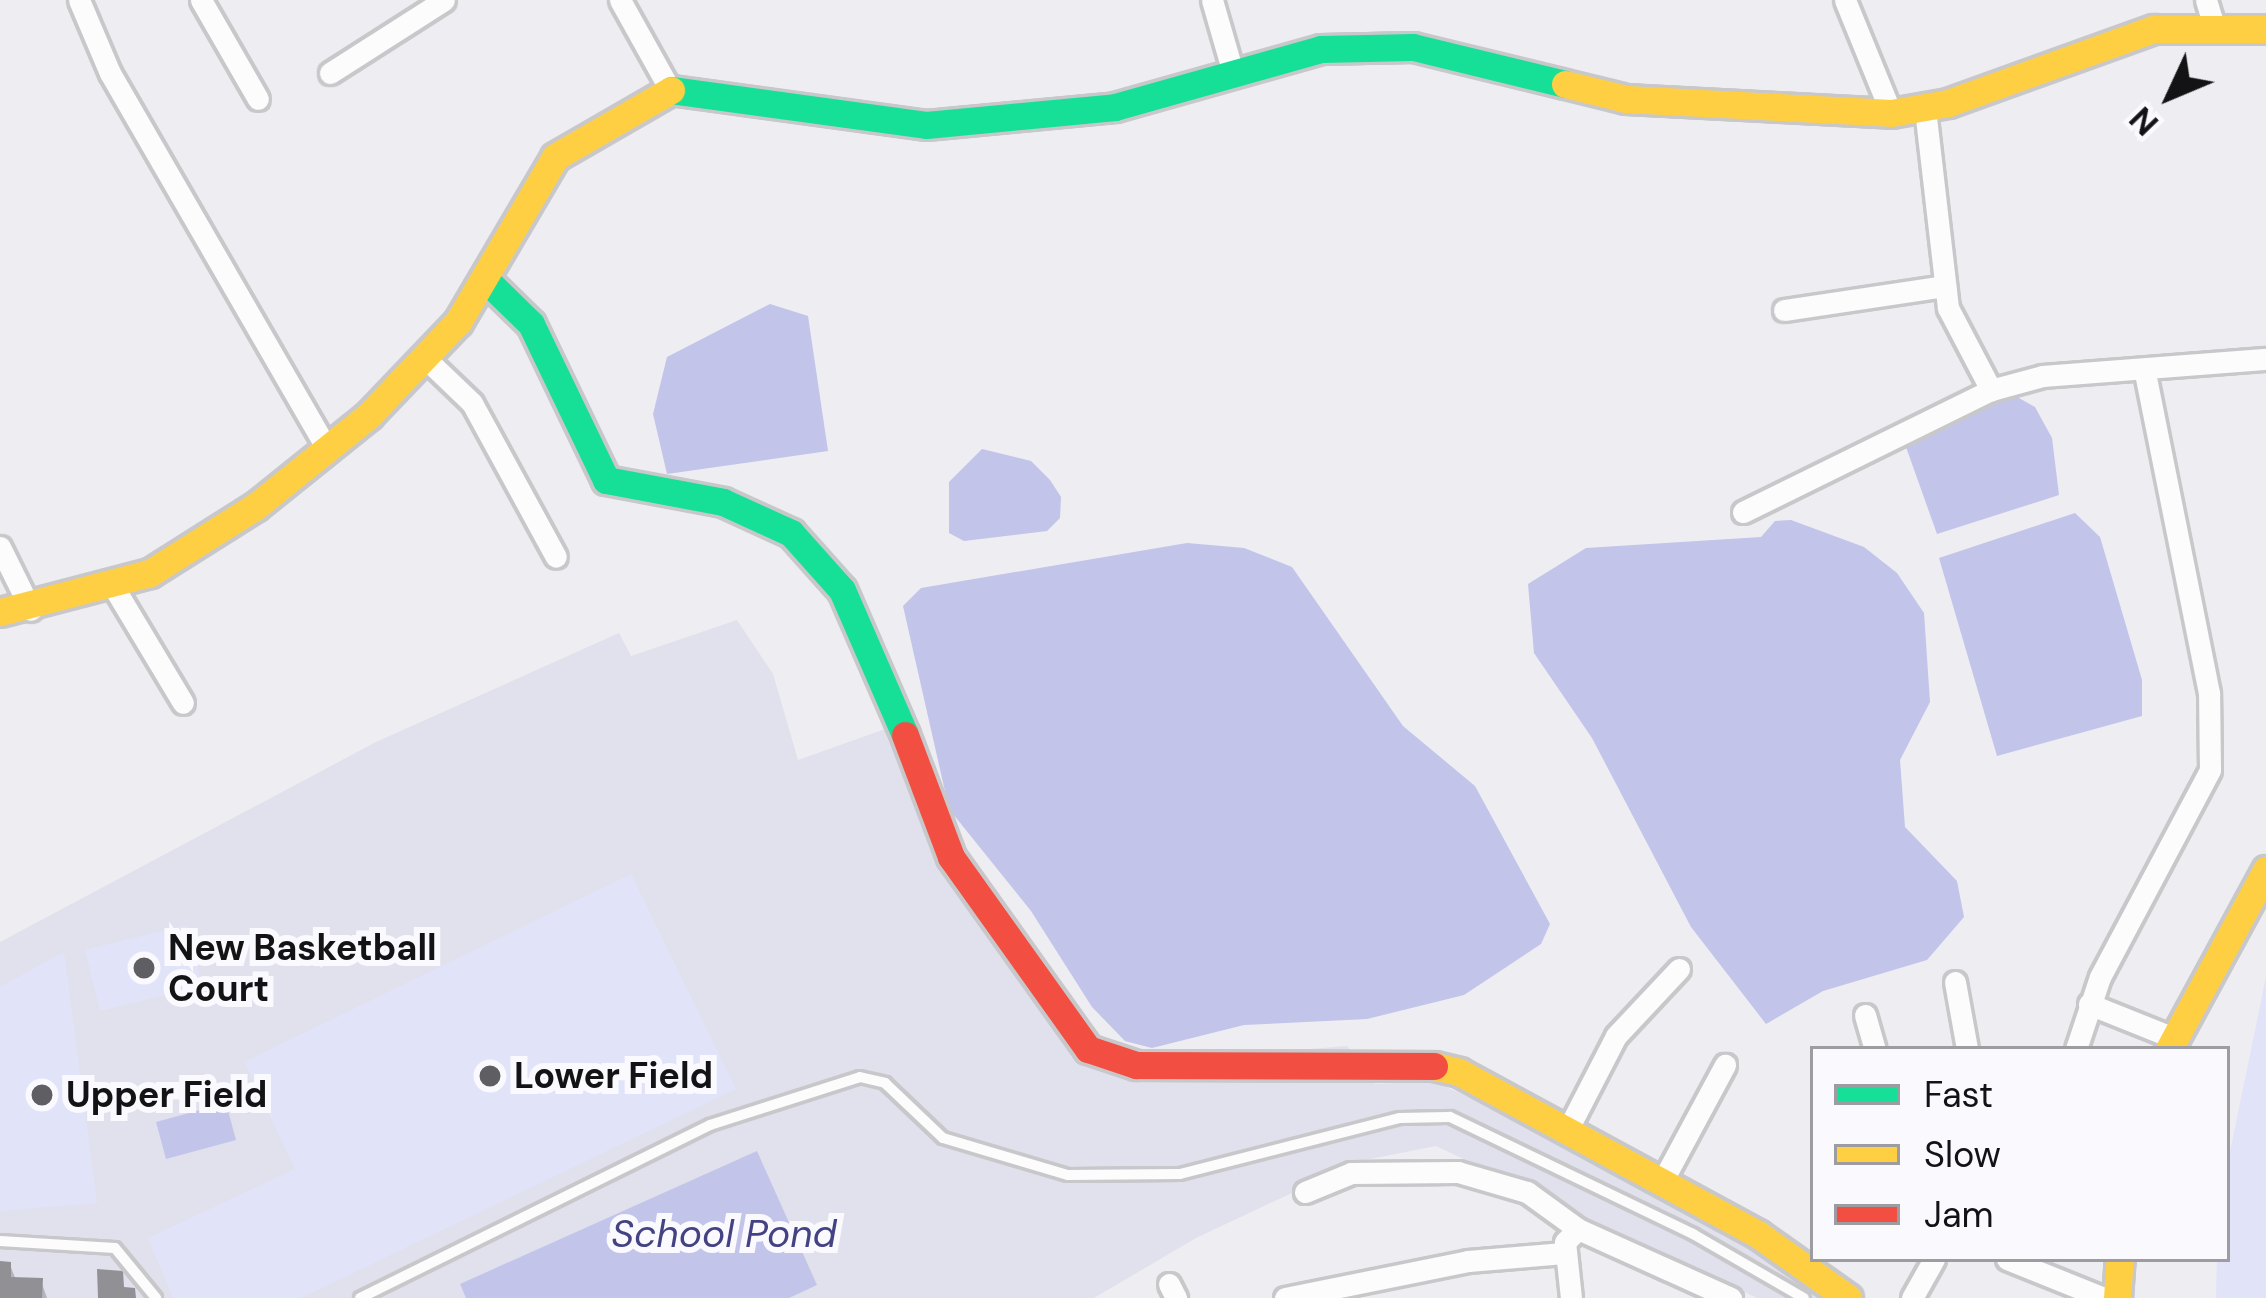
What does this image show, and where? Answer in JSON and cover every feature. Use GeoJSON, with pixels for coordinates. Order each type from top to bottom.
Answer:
{"type":"FeatureCollection","features":[{"type":"Feature","properties":{"kind":"street"},"geometry":{"type":"LineString","coordinates":[[79,0],[110,74],[328,450]]}},
{"type":"Feature","properties":{"kind":"street"},"geometry":{"type":"LineString","coordinates":[[201,0],[258,99]]}},
{"type":"Feature","properties":{"kind":"street"},"geometry":{"type":"LineString","coordinates":[[330,73],[444,0]]}},
{"type":"Feature","properties":{"kind":"street"},"geometry":{"type":"LineString","coordinates":[[620,0],[670,90]]}},
{"type":"Feature","properties":{"kind":"street"},"geometry":{"type":"LineString","coordinates":[[1212,0],[1234,76]]}},
{"type":"Feature","properties":{"kind":"street"},"geometry":{"type":"LineString","coordinates":[[1845,0],[1892,113]]}},
{"type":"Feature","properties":{"kind":"street"},"geometry":{"type":"LineString","coordinates":[[0,612],[31,610],[113,586],[185,553],[328,450],[424,357],[488,282],[537,176],[577,140],[670,90],[926,125],[1115,107],[1321,49],[1413,47],[1626,99],[1892,113],[1925,109],[2210,14],[2266,29]]}},
{"type":"Feature","properties":{"kind":"street"},"geometry":{"type":"LineString","coordinates":[[1925,109],[1945,286],[1957,330],[1991,390]]}},
{"type":"Feature","properties":{"kind":"street"},"geometry":{"type":"LineString","coordinates":[[488,282],[531,325],[606,480],[724,502],[791,532],[842,590],[876,657],[951,857],[1088,1049],[1136,1065],[1414,1061],[1480,1081],[1663,1180],[1848,1298]]}},
{"type":"Feature","properties":{"kind":"street"},"geometry":{"type":"LineString","coordinates":[[1784,310],[1945,286]]}},
{"type":"Feature","properties":{"kind":"street"},"geometry":{"type":"LineString","coordinates":[[424,357],[482,418],[556,557]]}},
{"type":"Feature","properties":{"kind":"street"},"geometry":{"type":"LineString","coordinates":[[1743,512],[1991,390],[2043,376],[2266,359]]}},
{"type":"Feature","properties":{"kind":"street"},"geometry":{"type":"LineString","coordinates":[[2077,1046],[2090,1004],[2210,770],[2212,743],[2180,527],[2144,369]]}},
{"type":"Feature","properties":{"kind":"street"},"geometry":{"type":"LineString","coordinates":[[0,547],[31,610]]}},
{"type":"Feature","properties":{"kind":"street"},"geometry":{"type":"LineString","coordinates":[[113,586],[183,703]]}},
{"type":"Feature","properties":{"kind":"street"},"geometry":{"type":"LineString","coordinates":[[2090,1004],[2171,1043],[2266,869]]}},
{"type":"Feature","properties":{"kind":"street"},"geometry":{"type":"LineString","coordinates":[[1568,1129],[1616,1036],[1679,969]]}},
{"type":"Feature","properties":{"kind":"street"},"geometry":{"type":"LineString","coordinates":[[1955,982],[1966,1046]]}},
{"type":"Feature","properties":{"kind":"street"},"geometry":{"type":"LineString","coordinates":[[1865,1015],[1874,1046]]}},
{"type":"Feature","properties":{"kind":"street"},"geometry":{"type":"LineString","coordinates":[[1663,1180],[1725,1064]]}},
{"type":"Feature","properties":{"kind":"street"},"geometry":{"type":"LineString","coordinates":[[1306,1192],[1351,1174],[1458,1172],[1526,1192],[1578,1229],[1731,1298]]}},
{"type":"Feature","properties":{"kind":"street"},"geometry":{"type":"LineString","coordinates":[[1571,1298],[1564,1253],[1578,1229]]}},
{"type":"Feature","properties":{"kind":"street"},"geometry":{"type":"LineString","coordinates":[[1285,1298],[1468,1261],[1564,1253]]}},
{"type":"Feature","properties":{"kind":"street"},"geometry":{"type":"LineString","coordinates":[[1912,1298],[1933,1262]]}},
{"type":"Feature","properties":{"kind":"street"},"geometry":{"type":"LineString","coordinates":[[2014,1262],[2104,1298]]}},
{"type":"Feature","properties":{"kind":"street"},"geometry":{"type":"LineString","coordinates":[[2117,1298],[2120,1262]]}},
{"type":"Feature","properties":{"kind":"lane"},"geometry":{"type":"LineString","coordinates":[[360,1298],[710,1125],[860,1077],[884,1084],[943,1138],[1068,1175],[1180,1174],[1400,1118],[1450,1117],[1693,1234],[1804,1298]]}},
{"type":"Feature","properties":{"kind":"lane"},"geometry":{"type":"LineString","coordinates":[[0,1241],[116,1248],[156,1298]]}},
{"type":"Feature","properties":{"kind":"shaded area"},"geometry":{"type":"Polygon","coordinates":[[[737,620],[773,674],[798,760],[888,728],[908,776],[1116,1065],[1347,1046],[1375,1084],[1433,1081],[1566,1141],[1758,1240],[1836,1298],[1757,1298],[1436,1146],[1360,1161],[1196,1238],[1094,1298],[0,1298],[0,942],[376,742],[619,633],[631,656],[737,620]]]}},
{"type":"Feature","properties":{"kind":"shaded area","name":"Lower Field"},"geometry":{"type":"Polygon","coordinates":[[[631,874],[736,1089],[301,1298],[173,1298],[148,1238],[295,1169],[244,1062],[631,874]]]}},
{"type":"Feature","properties":{"kind":"shaded area","name":"New Basketball Court"},"geometry":{"type":"Polygon","coordinates":[[[187,925],[202,986],[100,1011],[85,950],[187,925]]]}},
{"type":"Feature","properties":{"kind":"shaded area","name":"Upper Field"},"geometry":{"type":"Polygon","coordinates":[[[64,952],[97,1203],[0,1211],[0,987],[64,952]]]}},
{"type":"Feature","properties":{"kind":"shaded area"},"geometry":{"type":"Polygon","coordinates":[[[2266,977],[2266,1298],[2216,1298],[2217,1262],[2230,1262],[2230,1151],[2266,977]]]}},
{"type":"Feature","properties":{"kind":"water"},"geometry":{"type":"Polygon","coordinates":[[[770,304],[808,316],[828,451],[667,474],[653,414],[667,357],[770,304]]]}},
{"type":"Feature","properties":{"kind":"water"},"geometry":{"type":"Polygon","coordinates":[[[2010,393],[2035,407],[2052,438],[2059,495],[1937,534],[1906,447],[2010,393]]]}},
{"type":"Feature","properties":{"kind":"water"},"geometry":{"type":"Polygon","coordinates":[[[982,449],[1031,461],[1050,480],[1061,497],[1060,518],[1047,531],[964,541],[949,533],[949,482],[982,449]]]}},
{"type":"Feature","properties":{"kind":"water"},"geometry":{"type":"Polygon","coordinates":[[[2075,513],[2100,537],[2142,680],[2142,716],[1997,756],[1939,558],[2075,513]]]}},
{"type":"Feature","properties":{"kind":"water"},"geometry":{"type":"Polygon","coordinates":[[[1791,520],[1864,547],[1897,573],[1924,613],[1930,702],[1900,760],[1905,827],[1957,881],[1964,917],[1927,960],[1823,991],[1766,1024],[1691,927],[1592,738],[1534,653],[1528,584],[1586,548],[1761,537],[1775,521],[1791,520]]]}},
{"type":"Feature","properties":{"kind":"water"},"geometry":{"type":"Polygon","coordinates":[[[1187,543],[1244,548],[1292,567],[1403,726],[1475,786],[1550,924],[1541,944],[1464,995],[1367,1019],[1244,1025],[1152,1048],[1125,1041],[1092,1007],[1031,911],[949,809],[903,606],[921,588],[1187,543]]]}},
{"type":"Feature","properties":{"kind":"water"},"geometry":{"type":"Polygon","coordinates":[[[226,1103],[236,1140],[166,1159],[156,1122],[226,1103]]]}},
{"type":"Feature","properties":{"kind":"water","name":"School Pond"},"geometry":{"type":"Polygon","coordinates":[[[757,1151],[817,1285],[789,1298],[466,1298],[460,1284],[757,1151]]]}},
{"type":"Feature","properties":{"kind":"building"},"geometry":{"type":"Polygon","coordinates":[[[0,1261],[11,1262],[11,1277],[43,1278],[42,1298],[0,1298],[0,1261]]]}},
{"type":"Feature","properties":{"kind":"building"},"geometry":{"type":"Polygon","coordinates":[[[97,1269],[123,1271],[124,1287],[135,1288],[136,1298],[98,1298],[97,1269]]]}},
{"type":"Feature","properties":{"kind":"traffic: fast"},"geometry":{"type":"LineString","coordinates":[[671,90],[926,125],[1115,107],[1321,49],[1413,47],[1565,84]]}},
{"type":"Feature","properties":{"kind":"traffic: fast"},"geometry":{"type":"LineString","coordinates":[[488,282],[531,324],[606,480],[723,502],[791,533],[842,590],[905,735]]}},
{"type":"Feature","properties":{"kind":"traffic: slow"},"geometry":{"type":"LineString","coordinates":[[1565,84],[1626,99],[1891,113],[1948,103],[2154,29],[2266,29]]}},
{"type":"Feature","properties":{"kind":"traffic: slow"},"geometry":{"type":"LineString","coordinates":[[0,612],[150,573],[256,506],[369,415],[458,322],[555,157],[671,90]]}},
{"type":"Feature","properties":{"kind":"traffic: slow"},"geometry":{"type":"LineString","coordinates":[[2171,1046],[2266,870]]}},
{"type":"Feature","properties":{"kind":"traffic: slow"},"geometry":{"type":"LineString","coordinates":[[1434,1066],[1459,1072],[1759,1235],[1848,1298]]}},
{"type":"Feature","properties":{"kind":"traffic: slow"},"geometry":{"type":"LineString","coordinates":[[2117,1298],[2120,1262]]}},
{"type":"Feature","properties":{"kind":"traffic: jam"},"geometry":{"type":"LineString","coordinates":[[905,735],[951,857],[1088,1049],[1136,1065],[1434,1066]]}},
{"type":"Feature","properties":{"kind":"place","name":"New Basketball Court"},"geometry":{"type":"Point","coordinates":[144,968]}},
{"type":"Feature","properties":{"kind":"place","name":"Lower Field"},"geometry":{"type":"Point","coordinates":[490,1076]}},
{"type":"Feature","properties":{"kind":"place","name":"Upper Field"},"geometry":{"type":"Point","coordinates":[42,1095]}}]}
